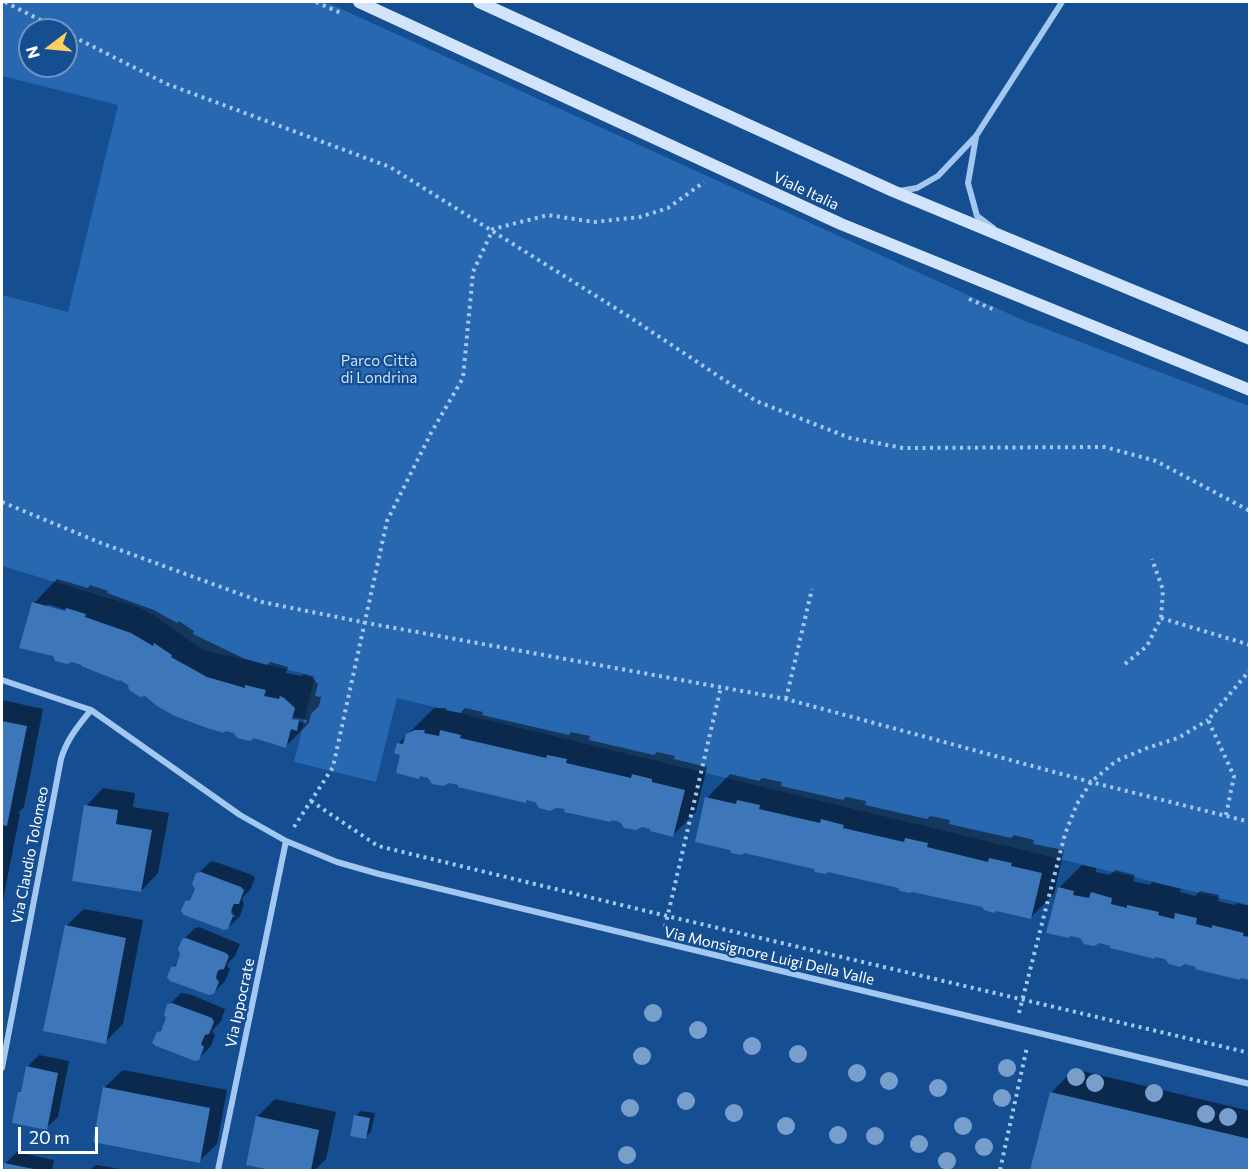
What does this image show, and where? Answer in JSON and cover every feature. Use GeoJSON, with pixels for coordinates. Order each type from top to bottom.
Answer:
{"type":"FeatureCollection","features":[{"type":"Feature","properties":{"kind":"main road","name":"Viale Italia"},"geometry":{"type":"LineString","coordinates":[[359,2],[841,224],[1250,390]]}},
{"type":"Feature","properties":{"kind":"main road"},"geometry":{"type":"LineString","coordinates":[[479,2],[893,191],[1250,339]]}},
{"type":"Feature","properties":{"kind":"street"},"geometry":{"type":"LineString","coordinates":[[893,191],[917,188],[938,176],[976,136],[1062,2]]}},
{"type":"Feature","properties":{"kind":"street"},"geometry":{"type":"LineString","coordinates":[[976,136],[968,183],[977,216],[1012,241]]}},
{"type":"Feature","properties":{"kind":"street"},"geometry":{"type":"LineString","coordinates":[[2,680],[91,710],[207,794],[286,841]]}},
{"type":"Feature","properties":{"kind":"street","name":"Via Claudio Tolomeo"},"geometry":{"type":"LineString","coordinates":[[2,1068],[61,759],[73,732],[91,710]]}},
{"type":"Feature","properties":{"kind":"street","name":"Via Monsignore Luigi Della Valle"},"geometry":{"type":"LineString","coordinates":[[286,841],[336,862],[379,874],[1250,1084]]}},
{"type":"Feature","properties":{"kind":"street","name":"Via Ippocrate"},"geometry":{"type":"LineString","coordinates":[[218,1170],[286,841]]}},
{"type":"Feature","properties":{"kind":"path"},"geometry":{"type":"LineString","coordinates":[[5,2],[36,18]]}},
{"type":"Feature","properties":{"kind":"path"},"geometry":{"type":"LineString","coordinates":[[78,39],[167,84],[390,167],[628,315],[756,401],[850,438],[903,448],[1105,447],[1156,460],[1250,511]]}},
{"type":"Feature","properties":{"kind":"path"},"geometry":{"type":"LineString","coordinates":[[493,229],[548,215],[594,222],[640,217],[668,208],[707,180]]}},
{"type":"Feature","properties":{"kind":"path"},"geometry":{"type":"LineString","coordinates":[[286,841],[333,767],[367,623],[387,521],[431,433],[463,378],[473,272],[493,229]]}},
{"type":"Feature","properties":{"kind":"path"},"geometry":{"type":"LineString","coordinates":[[2,502],[101,543],[262,602],[786,699],[1091,782],[1250,822]]}},
{"type":"Feature","properties":{"kind":"path"},"geometry":{"type":"LineString","coordinates":[[1125,664],[1148,646],[1161,618],[1163,590],[1152,559]]}},
{"type":"Feature","properties":{"kind":"path"},"geometry":{"type":"LineString","coordinates":[[786,699],[812,590]]}},
{"type":"Feature","properties":{"kind":"path"},"geometry":{"type":"LineString","coordinates":[[1161,618],[1250,645]]}},
{"type":"Feature","properties":{"kind":"path"},"geometry":{"type":"LineString","coordinates":[[1022,999],[1065,834],[1073,811],[1091,782],[1116,761],[1178,738],[1208,720],[1250,670]]}},
{"type":"Feature","properties":{"kind":"path"},"geometry":{"type":"LineString","coordinates":[[661,942],[721,687]]}},
{"type":"Feature","properties":{"kind":"path"},"geometry":{"type":"LineString","coordinates":[[1208,720],[1234,776],[1226,815]]}},
{"type":"Feature","properties":{"kind":"path"},"geometry":{"type":"LineString","coordinates":[[310,801],[378,846],[1250,1053]]}},
{"type":"Feature","properties":{"kind":"path"},"geometry":{"type":"LineString","coordinates":[[1000,1170],[1030,1031]]}},
{"type":"Feature","properties":{"kind":"green space","name":"Parco Città di Londrina"},"geometry":{"type":"Polygon","coordinates":[[[2,2],[326,2],[1025,321],[1249,406],[1249,905],[397,698],[376,782],[294,762],[315,676],[203,650],[155,616],[138,607],[2,566],[2,295],[68,312],[118,105],[2,76],[2,2]]]}},
{"type":"Feature","properties":{"kind":"building"},"geometry":{"type":"Polygon","coordinates":[[[32,602],[86,614],[85,617],[131,633],[153,646],[154,643],[172,655],[171,657],[207,677],[245,688],[245,685],[266,690],[264,696],[279,699],[280,696],[295,708],[292,719],[299,720],[297,731],[291,729],[286,748],[254,738],[250,741],[237,738],[234,733],[225,731],[224,733],[175,716],[145,696],[140,697],[129,690],[128,685],[120,680],[72,662],[67,664],[55,661],[53,656],[19,648],[32,602]]]}},
{"type":"Feature","properties":{"kind":"building"},"geometry":{"type":"Polygon","coordinates":[[[2,721],[27,726],[7,826],[2,825],[2,721]]]}},
{"type":"Feature","properties":{"kind":"building"},"geometry":{"type":"Polygon","coordinates":[[[415,730],[425,730],[424,733],[439,736],[440,730],[461,735],[460,738],[546,758],[547,755],[567,759],[566,763],[631,778],[632,774],[652,779],[652,782],[685,790],[673,837],[642,827],[636,830],[624,828],[620,822],[564,812],[565,809],[556,808],[550,811],[539,808],[535,802],[526,800],[526,803],[449,783],[444,786],[432,784],[428,778],[420,776],[419,779],[396,773],[400,755],[394,753],[397,743],[403,744],[406,734],[415,730]]]}},
{"type":"Feature","properties":{"kind":"building"},"geometry":{"type":"Polygon","coordinates":[[[705,797],[736,804],[737,800],[760,805],[759,809],[820,823],[821,819],[844,825],[843,828],[904,842],[905,838],[928,843],[927,847],[988,862],[989,858],[1012,863],[1011,866],[1042,873],[1031,919],[996,911],[994,913],[982,907],[900,891],[898,888],[828,872],[826,874],[815,872],[814,869],[744,853],[742,855],[731,853],[730,850],[695,842],[705,797]]]}},
{"type":"Feature","properties":{"kind":"building"},"geometry":{"type":"Polygon","coordinates":[[[84,805],[118,810],[116,824],[152,830],[141,892],[72,881],[84,805]]]}},
{"type":"Feature","properties":{"kind":"building"},"geometry":{"type":"Polygon","coordinates":[[[201,872],[244,890],[239,904],[234,904],[232,908],[233,916],[228,929],[224,930],[184,915],[181,911],[185,901],[190,900],[195,889],[192,884],[196,873],[201,872]]]}},
{"type":"Feature","properties":{"kind":"building"},"geometry":{"type":"Polygon","coordinates":[[[1058,887],[1074,891],[1073,895],[1089,898],[1091,892],[1112,898],[1111,904],[1159,912],[1158,915],[1174,919],[1175,913],[1197,918],[1196,924],[1212,928],[1212,925],[1244,933],[1243,936],[1250,937],[1250,980],[1241,978],[1240,980],[1195,969],[1196,967],[1185,964],[1180,967],[1169,964],[1165,959],[1155,957],[1155,959],[1110,948],[1100,943],[1094,946],[1084,944],[1080,938],[1046,933],[1058,887]]]}},
{"type":"Feature","properties":{"kind":"building"},"geometry":{"type":"Polygon","coordinates":[[[65,925],[126,938],[106,1044],[43,1031],[65,925]]]}},
{"type":"Feature","properties":{"kind":"building"},"geometry":{"type":"Polygon","coordinates":[[[186,938],[229,956],[224,969],[217,973],[216,978],[219,982],[214,994],[209,995],[170,981],[167,977],[171,967],[176,966],[180,954],[178,949],[182,939],[186,938]]]}},
{"type":"Feature","properties":{"kind":"building"},"geometry":{"type":"Polygon","coordinates":[[[172,1003],[212,1018],[214,1022],[209,1034],[205,1035],[201,1044],[204,1047],[199,1060],[195,1061],[152,1043],[157,1032],[161,1031],[166,1018],[164,1015],[167,1004],[172,1003]]]}},
{"type":"Feature","properties":{"kind":"building"},"geometry":{"type":"Polygon","coordinates":[[[26,1066],[58,1073],[47,1130],[12,1123],[26,1066]]]}},
{"type":"Feature","properties":{"kind":"building"},"geometry":{"type":"Polygon","coordinates":[[[103,1087],[210,1108],[200,1163],[93,1142],[103,1087]]]}},
{"type":"Feature","properties":{"kind":"building"},"geometry":{"type":"Polygon","coordinates":[[[1050,1092],[1250,1139],[1250,1170],[1030,1170],[1050,1092]]]}},
{"type":"Feature","properties":{"kind":"building"},"geometry":{"type":"Polygon","coordinates":[[[354,1115],[370,1118],[366,1139],[350,1136],[354,1115]]]}},
{"type":"Feature","properties":{"kind":"building"},"geometry":{"type":"Polygon","coordinates":[[[256,1116],[319,1130],[311,1170],[271,1170],[246,1165],[256,1116]]]}},
{"type":"Feature","properties":{"kind":"building"},"geometry":{"type":"Polygon","coordinates":[[[4,1163],[34,1169],[34,1170],[3,1170],[4,1163]]]}}]}
